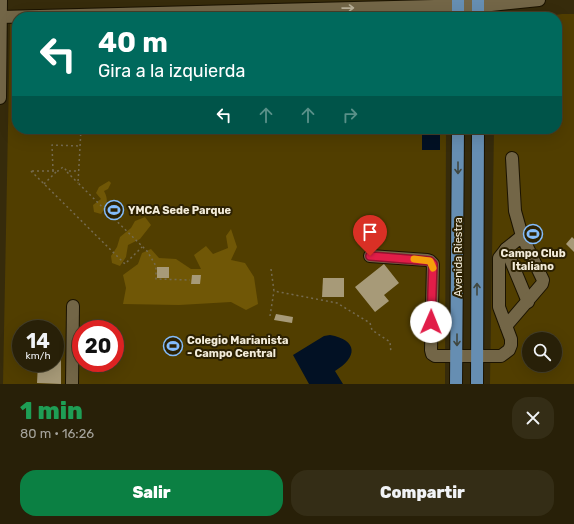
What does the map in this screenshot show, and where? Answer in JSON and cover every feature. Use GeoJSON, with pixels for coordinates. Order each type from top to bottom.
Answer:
{"type":"FeatureCollection","features":[{"type":"Feature","properties":{"kind":"main road","name":"Avenida Riestra"},"geometry":{"type":"LineString","coordinates":[[456,384],[458,134]]}},
{"type":"Feature","properties":{"kind":"main road","name":"Avenida Riestra"},"geometry":{"type":"LineString","coordinates":[[477,384],[478,134]]}},
{"type":"Feature","properties":{"kind":"street"},"geometry":{"type":"LineString","coordinates":[[0,98],[1,0]]}},
{"type":"Feature","properties":{"kind":"street"},"geometry":{"type":"LineString","coordinates":[[217,12],[434,6],[458,8],[539,0]]}},
{"type":"Feature","properties":{"kind":"street"},"geometry":{"type":"LineString","coordinates":[[1,16],[12,16]]}},
{"type":"Feature","properties":{"kind":"street"},"geometry":{"type":"LineString","coordinates":[[506,326],[540,288],[543,280],[522,236],[515,210],[512,158]]}},
{"type":"Feature","properties":{"kind":"street"},"geometry":{"type":"LineString","coordinates":[[370,256],[430,261],[433,264],[432,354],[436,356],[501,356],[509,350],[511,339],[499,306],[498,258],[506,248],[522,236]]}},
{"type":"Feature","properties":{"kind":"street"},"geometry":{"type":"LineString","coordinates":[[506,248],[528,302]]}},
{"type":"Feature","properties":{"kind":"street"},"geometry":{"type":"LineString","coordinates":[[72,384],[73,306]]}},
{"type":"Feature","properties":{"kind":"path"},"geometry":{"type":"LineString","coordinates":[[78,183],[81,134]]}},
{"type":"Feature","properties":{"kind":"path"},"geometry":{"type":"LineString","coordinates":[[53,171],[52,145],[80,146]]}},
{"type":"Feature","properties":{"kind":"path"},"geometry":{"type":"LineString","coordinates":[[44,184],[63,167],[147,251],[156,266],[156,280],[190,280]]}},
{"type":"Feature","properties":{"kind":"path"},"geometry":{"type":"LineString","coordinates":[[57,171],[31,171],[125,264],[142,246]]}},
{"type":"Feature","properties":{"kind":"path"},"geometry":{"type":"LineString","coordinates":[[66,171],[79,171]]}},
{"type":"Feature","properties":{"kind":"path"},"geometry":{"type":"LineString","coordinates":[[270,316],[274,291],[271,269]]}},
{"type":"Feature","properties":{"kind":"path"},"geometry":{"type":"LineString","coordinates":[[274,291],[337,303],[370,323],[372,330],[390,342],[391,353]]}},
{"type":"Feature","properties":{"kind":"shaded area","name":"Campo Club Italiano"},"geometry":{"type":"Polygon","coordinates":[[[562,14],[574,14],[574,384],[490,384],[494,134],[562,134],[562,14]]]}},
{"type":"Feature","properties":{"kind":"shaded area"},"geometry":{"type":"Polygon","coordinates":[[[10,24],[12,24],[12,134],[446,134],[445,384],[3,384],[10,24]]]}},
{"type":"Feature","properties":{"kind":"shaded area"},"geometry":{"type":"Polygon","coordinates":[[[109,181],[111,183],[108,189],[104,191],[107,200],[105,208],[101,214],[94,212],[93,205],[101,199],[96,193],[99,187],[109,181]]]}},
{"type":"Feature","properties":{"kind":"shaded area"},"geometry":{"type":"Polygon","coordinates":[[[145,217],[151,225],[140,239],[128,245],[126,257],[120,266],[112,263],[111,256],[117,247],[120,237],[131,228],[135,221],[145,217]]]}},
{"type":"Feature","properties":{"kind":"shaded area"},"geometry":{"type":"Polygon","coordinates":[[[231,229],[237,247],[231,260],[245,263],[254,277],[258,304],[246,310],[231,302],[179,305],[123,304],[126,288],[123,275],[138,264],[142,253],[151,249],[159,258],[176,259],[191,269],[201,269],[194,255],[206,246],[213,254],[228,248],[226,236],[231,229]]]}},
{"type":"Feature","properties":{"kind":"water"},"geometry":{"type":"Polygon","coordinates":[[[422,134],[440,134],[440,150],[422,150],[422,134]]]}},
{"type":"Feature","properties":{"kind":"water"},"geometry":{"type":"Polygon","coordinates":[[[330,335],[339,337],[346,341],[352,350],[348,360],[343,366],[335,371],[343,384],[309,384],[293,355],[324,336],[330,335]]]}},
{"type":"Feature","properties":{"kind":"building"},"geometry":{"type":"Polygon","coordinates":[[[572,237],[574,239],[574,252],[566,244],[572,237]]]}},
{"type":"Feature","properties":{"kind":"building"},"geometry":{"type":"Polygon","coordinates":[[[384,264],[399,283],[384,295],[389,301],[375,312],[355,287],[384,264]]]}},
{"type":"Feature","properties":{"kind":"building"},"geometry":{"type":"Polygon","coordinates":[[[157,267],[169,267],[169,278],[157,278],[157,267]]]}},
{"type":"Feature","properties":{"kind":"building"},"geometry":{"type":"Polygon","coordinates":[[[192,275],[201,275],[200,284],[191,284],[192,275]]]}},
{"type":"Feature","properties":{"kind":"building"},"geometry":{"type":"Polygon","coordinates":[[[323,278],[344,278],[344,297],[322,297],[323,278]]]}},
{"type":"Feature","properties":{"kind":"building"},"geometry":{"type":"Polygon","coordinates":[[[276,314],[293,317],[292,323],[274,320],[276,314]]]}},
{"type":"Feature","properties":{"kind":"building"},"geometry":{"type":"Polygon","coordinates":[[[38,372],[61,372],[61,384],[37,383],[38,372]]]}},
{"type":"Feature","properties":{"kind":"slow traffic"},"geometry":{"type":"LineString","coordinates":[[414,259],[430,261],[433,264],[433,268]]}},
{"type":"Feature","properties":{"kind":"place","name":"YMCA Sede Parque"},"geometry":{"type":"Point","coordinates":[114,210]}},
{"type":"Feature","properties":{"kind":"place","name":"Campo Club Italiano"},"geometry":{"type":"Point","coordinates":[533,234]}},
{"type":"Feature","properties":{"kind":"place","name":"Colegio Marianista - Campo Central"},"geometry":{"type":"Point","coordinates":[173,346]}},
{"type":"Feature","properties":{"kind":"route"},"geometry":{"type":"LineString","coordinates":[[370,256],[426,260],[433,264],[431,322]]}}]}
